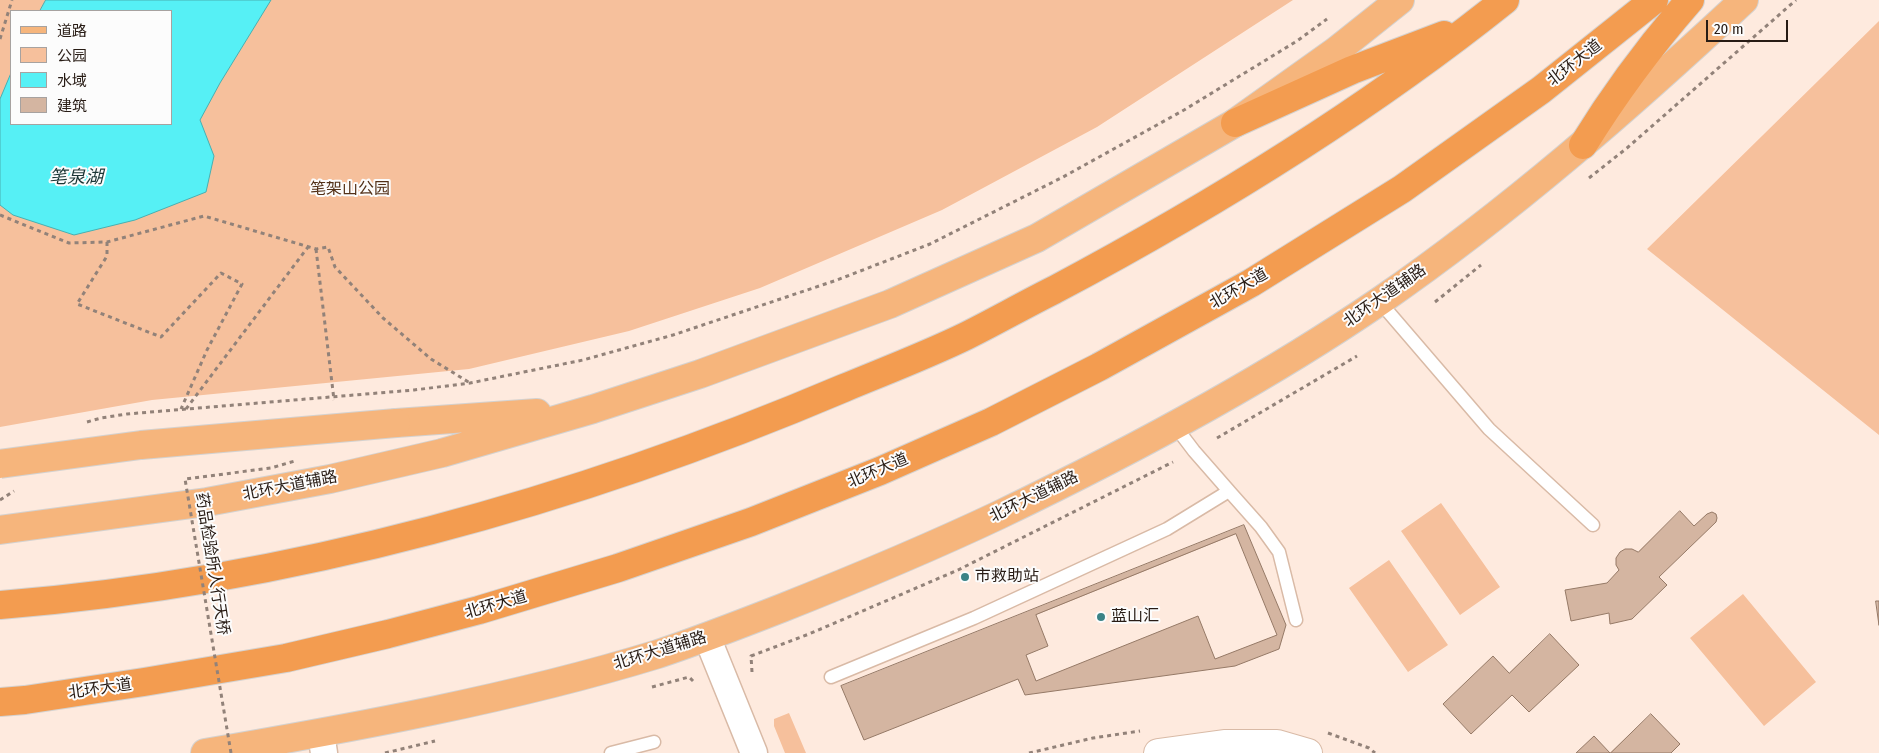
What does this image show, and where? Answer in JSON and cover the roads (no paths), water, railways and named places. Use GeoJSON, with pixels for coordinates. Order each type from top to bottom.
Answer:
{"type":"FeatureCollection","features":[{"type":"Feature","properties":{"kind":"highway"},"geometry":{"type":"LineString","coordinates":[[0,605],[32,603],[165,585],[282,564],[404,537],[522,506],[651,464],[768,420],[964,337],[1134,247],[1261,172],[1372,98],[1505,0]]}},
{"type":"Feature","properties":{"kind":"highway","name":"北环大道"},"geometry":{"type":"LineString","coordinates":[[8,702],[144,682],[286,658],[479,610],[618,568],[734,528],[880,471],[991,422],[1099,367],[1251,283],[1402,189],[1541,90],[1654,0]]}},
{"type":"Feature","properties":{"kind":"highway"},"geometry":{"type":"LineString","coordinates":[[1583,145],[1612,99],[1656,39],[1690,0]]}},
{"type":"Feature","properties":{"kind":"highway"},"geometry":{"type":"LineString","coordinates":[[1235,123],[1352,70],[1476,23]]}},
{"type":"Feature","properties":{"kind":"main road","name":"北环大道辅路"},"geometry":{"type":"LineString","coordinates":[[0,530],[207,502],[330,479],[442,452],[593,409],[700,374],[890,304],[1038,238],[1235,123],[1336,51],[1400,0]]}},
{"type":"Feature","properties":{"kind":"main road","name":"北环大道辅路"},"geometry":{"type":"LineString","coordinates":[[205,753],[322,743],[656,654],[707,637],[919,552],[1045,493],[1176,426],[1280,366],[1379,302],[1583,145],[1744,0]]}},
{"type":"Feature","properties":{"kind":"main road"},"geometry":{"type":"LineString","coordinates":[[0,464],[141,445],[593,409]]}},
{"type":"Feature","properties":{"kind":"street"},"geometry":{"type":"LineString","coordinates":[[707,637],[754,753]]}},
{"type":"Feature","properties":{"kind":"street"},"geometry":{"type":"LineString","coordinates":[[1158,753],[1224,744],[1276,744],[1308,753]]}},
{"type":"Feature","properties":{"kind":"lane"},"geometry":{"type":"LineString","coordinates":[[1379,302],[1489,429],[1593,525]]}},
{"type":"Feature","properties":{"kind":"lane"},"geometry":{"type":"LineString","coordinates":[[1176,426],[1194,451],[1261,527],[1279,552],[1296,620]]}},
{"type":"Feature","properties":{"kind":"lane"},"geometry":{"type":"LineString","coordinates":[[832,677],[974,618],[1167,529],[1229,491]]}},
{"type":"Feature","properties":{"kind":"lane"},"geometry":{"type":"LineString","coordinates":[[611,753],[654,742]]}},
{"type":"Feature","properties":{"kind":"water","name":"笔泉湖"},"geometry":{"type":"Polygon","coordinates":[[[46,0],[271,0],[220,83],[200,120],[214,156],[206,192],[135,220],[74,235],[13,215],[0,205],[0,99],[10,75],[10,125],[172,125],[172,10],[41,10],[46,0]]]}},
{"type":"Feature","properties":{"kind":"place","name":"市救助站"},"geometry":{"type":"Point","coordinates":[965,577]}},
{"type":"Feature","properties":{"kind":"place","name":"蓝山汇"},"geometry":{"type":"Point","coordinates":[1101,617]}},
{"type":"Feature","properties":{"kind":"park label","name":"笔架山公园"},"geometry":{"type":"Point","coordinates":[350,190]}}]}
